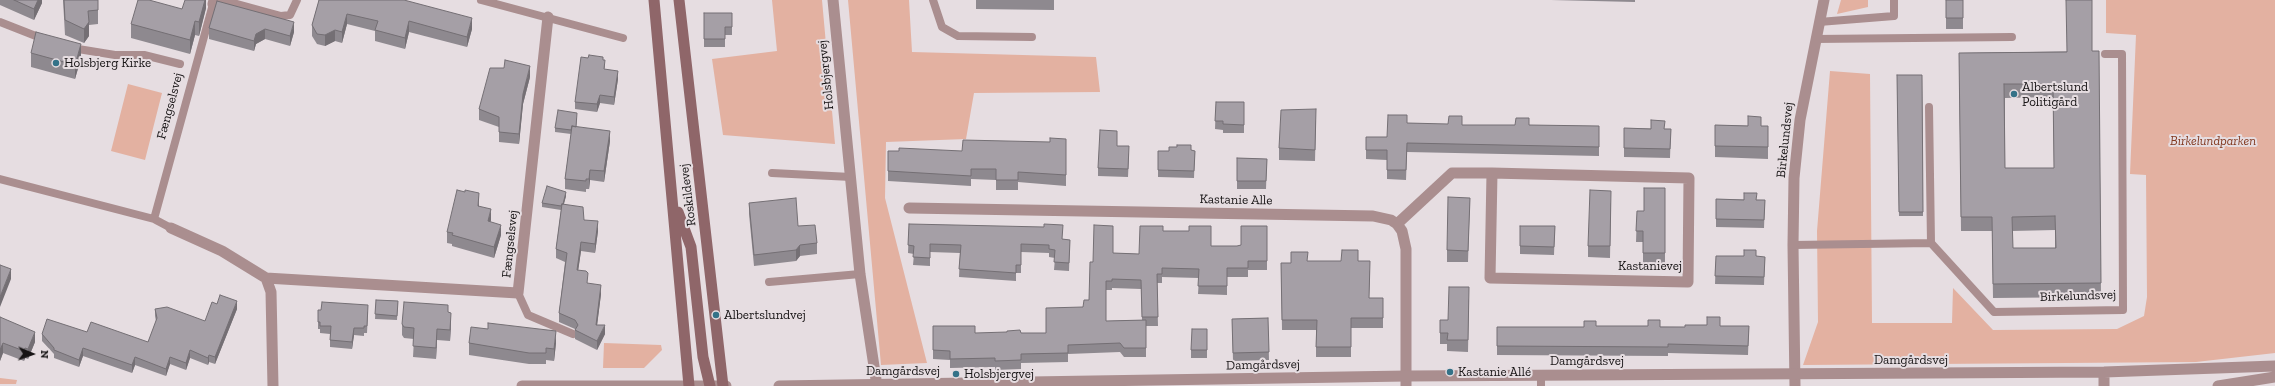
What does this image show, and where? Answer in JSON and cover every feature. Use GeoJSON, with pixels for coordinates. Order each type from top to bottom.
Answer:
{"type":"FeatureCollection","features":[{"type":"Feature","properties":{"kind":"main road","name":"Roskildevej"},"geometry":{"type":"LineString","coordinates":[[654,0],[689,386]]}},
{"type":"Feature","properties":{"kind":"main road","name":"Roskildevej"},"geometry":{"type":"LineString","coordinates":[[679,0],[723,386]]}},
{"type":"Feature","properties":{"kind":"main road"},"geometry":{"type":"LineString","coordinates":[[673,199],[691,247],[703,357],[710,386]]}},
{"type":"Feature","properties":{"kind":"street","name":"Holsbjergvej"},"geometry":{"type":"LineString","coordinates":[[833,0],[860,274],[877,386]]}},
{"type":"Feature","properties":{"kind":"street","name":"Birkelundsvej"},"geometry":{"type":"LineString","coordinates":[[1795,386],[1793,245],[1794,178],[1799,128],[1815,39],[1824,0]]}},
{"type":"Feature","properties":{"kind":"street","name":"Fængselsvej"},"geometry":{"type":"LineString","coordinates":[[170,228],[222,251],[266,278],[518,293],[548,17]]}},
{"type":"Feature","properties":{"kind":"street","name":"Kastanievej"},"geometry":{"type":"LineString","coordinates":[[1397,224],[1452,173],[1492,173],[1689,178],[1688,282],[1490,278],[1492,173]]}},
{"type":"Feature","properties":{"kind":"street","name":"Kastanie Alle"},"geometry":{"type":"LineString","coordinates":[[909,208],[1373,216],[1397,224]]}},
{"type":"Feature","properties":{"kind":"street"},"geometry":{"type":"LineString","coordinates":[[1397,224],[1402,231],[1406,249],[1407,381]]}},
{"type":"Feature","properties":{"kind":"street"},"geometry":{"type":"LineString","coordinates":[[266,278],[271,292],[273,386]]}},
{"type":"Feature","properties":{"kind":"street","name":"Damgårdsvej"},"geometry":{"type":"LineString","coordinates":[[779,386],[1541,381],[1794,374],[2104,372],[2275,366]]}},
{"type":"Feature","properties":{"kind":"street"},"geometry":{"type":"LineString","coordinates":[[2104,372],[2104,386]]}},
{"type":"Feature","properties":{"kind":"street"},"geometry":{"type":"LineString","coordinates":[[2218,386],[2275,377]]}},
{"type":"Feature","properties":{"kind":"street"},"geometry":{"type":"LineString","coordinates":[[522,386],[726,386]]}},
{"type":"Feature","properties":{"kind":"lane"},"geometry":{"type":"LineString","coordinates":[[216,1],[281,16],[290,15],[297,0]]}},
{"type":"Feature","properties":{"kind":"lane"},"geometry":{"type":"LineString","coordinates":[[481,0],[623,38]]}},
{"type":"Feature","properties":{"kind":"lane"},"geometry":{"type":"LineString","coordinates":[[933,0],[942,27],[958,36],[1032,37]]}},
{"type":"Feature","properties":{"kind":"lane"},"geometry":{"type":"LineString","coordinates":[[1819,22],[1894,16],[1894,0]]}},
{"type":"Feature","properties":{"kind":"lane","name":"Fængselsvej"},"geometry":{"type":"LineString","coordinates":[[154,219],[216,1]]}},
{"type":"Feature","properties":{"kind":"lane"},"geometry":{"type":"LineString","coordinates":[[0,22],[51,42]]}},
{"type":"Feature","properties":{"kind":"lane"},"geometry":{"type":"LineString","coordinates":[[1815,39],[2012,37]]}},
{"type":"Feature","properties":{"kind":"lane"},"geometry":{"type":"LineString","coordinates":[[64,46],[114,55],[144,55],[180,64]]}},
{"type":"Feature","properties":{"kind":"lane","name":"Birkelundsvej"},"geometry":{"type":"LineString","coordinates":[[1931,243],[1994,312],[2122,310],[2122,54],[2105,54]]}},
{"type":"Feature","properties":{"kind":"lane"},"geometry":{"type":"LineString","coordinates":[[1793,245],[1931,243],[1929,107]]}},
{"type":"Feature","properties":{"kind":"lane"},"geometry":{"type":"LineString","coordinates":[[772,173],[851,176]]}},
{"type":"Feature","properties":{"kind":"lane","name":"Fængselsvej"},"geometry":{"type":"LineString","coordinates":[[0,178],[154,219],[170,228]]}},
{"type":"Feature","properties":{"kind":"lane"},"geometry":{"type":"LineString","coordinates":[[769,282],[860,274]]}},
{"type":"Feature","properties":{"kind":"lane"},"geometry":{"type":"LineString","coordinates":[[518,293],[528,315],[573,334]]}},
{"type":"Feature","properties":{"kind":"green space"},"geometry":{"type":"Polygon","coordinates":[[[772,0],[822,0],[835,144],[723,135],[712,59],[777,51],[772,0]]]}},
{"type":"Feature","properties":{"kind":"green space"},"geometry":{"type":"Polygon","coordinates":[[[848,0],[909,0],[912,52],[1096,57],[1100,92],[974,93],[966,139],[886,142],[885,198],[927,363],[881,365],[848,0]]]}},
{"type":"Feature","properties":{"kind":"green space"},"geometry":{"type":"Polygon","coordinates":[[[1841,0],[1868,0],[1868,7],[1837,14],[1841,0]]]}},
{"type":"Feature","properties":{"kind":"green space","name":"Birkelundparken"},"geometry":{"type":"Polygon","coordinates":[[[2106,0],[2275,0],[2275,353],[2196,362],[1803,365],[1818,322],[1817,231],[1830,71],[1870,74],[1872,323],[1952,323],[1953,288],[1993,330],[2117,329],[2144,316],[2147,297],[2146,175],[2130,174],[2136,35],[2106,33],[2106,0]]]}},
{"type":"Feature","properties":{"kind":"green space"},"geometry":{"type":"Polygon","coordinates":[[[128,84],[162,93],[145,160],[111,151],[128,84]]]}},
{"type":"Feature","properties":{"kind":"green space"},"geometry":{"type":"Polygon","coordinates":[[[604,343],[661,345],[662,350],[644,368],[603,368],[604,343]]]}},
{"type":"Feature","properties":{"kind":"green space"},"geometry":{"type":"Polygon","coordinates":[[[0,378],[17,380],[16,384],[0,384],[0,378]]]}},
{"type":"Feature","properties":{"kind":"building"},"geometry":{"type":"Polygon","coordinates":[[[14,0],[38,0],[34,9],[14,0]]]}},
{"type":"Feature","properties":{"kind":"building"},"geometry":{"type":"Polygon","coordinates":[[[64,0],[98,0],[98,10],[88,11],[89,22],[84,29],[65,20],[64,0]]]}},
{"type":"Feature","properties":{"kind":"building"},"geometry":{"type":"Polygon","coordinates":[[[138,0],[149,0],[182,9],[185,0],[205,0],[199,22],[195,21],[190,40],[131,24],[138,0]]]}},
{"type":"Feature","properties":{"kind":"building"},"geometry":{"type":"Polygon","coordinates":[[[319,0],[404,0],[472,18],[467,37],[409,21],[405,38],[375,30],[378,21],[347,14],[342,32],[335,30],[325,35],[317,34],[312,25],[319,0]]]}},
{"type":"Feature","properties":{"kind":"building"},"geometry":{"type":"Polygon","coordinates":[[[1946,0],[1963,0],[1963,18],[1946,18],[1946,0]]]}},
{"type":"Feature","properties":{"kind":"building"},"geometry":{"type":"Polygon","coordinates":[[[2066,0],[2092,0],[2092,51],[2099,51],[2101,283],[1993,284],[1992,217],[1961,217],[1959,53],[2067,52],[2066,0]],[[2004,84],[2005,168],[2054,168],[2053,84],[2004,84]],[[2055,216],[2012,217],[2013,248],[2056,248],[2055,216]]]}},
{"type":"Feature","properties":{"kind":"building"},"geometry":{"type":"Polygon","coordinates":[[[217,1],[294,22],[290,36],[265,29],[256,34],[254,41],[209,28],[217,1]]]}},
{"type":"Feature","properties":{"kind":"building"},"geometry":{"type":"Polygon","coordinates":[[[704,13],[732,13],[732,27],[725,27],[725,39],[704,39],[704,13]]]}},
{"type":"Feature","properties":{"kind":"building"},"geometry":{"type":"Polygon","coordinates":[[[36,32],[81,44],[75,65],[31,53],[36,32]]]}},
{"type":"Feature","properties":{"kind":"building"},"geometry":{"type":"Polygon","coordinates":[[[589,55],[603,57],[603,60],[605,60],[604,69],[618,71],[614,97],[600,95],[597,104],[575,102],[581,57],[588,58],[589,55]]]}},
{"type":"Feature","properties":{"kind":"building"},"geometry":{"type":"Polygon","coordinates":[[[505,60],[530,66],[523,94],[519,134],[499,132],[499,117],[479,109],[490,68],[504,68],[505,60]]]}},
{"type":"Feature","properties":{"kind":"building"},"geometry":{"type":"Polygon","coordinates":[[[1897,75],[1922,75],[1923,212],[1899,212],[1897,75]]]}},
{"type":"Feature","properties":{"kind":"building"},"geometry":{"type":"Polygon","coordinates":[[[1216,102],[1244,102],[1244,125],[1223,124],[1223,121],[1215,121],[1216,102]]]}},
{"type":"Feature","properties":{"kind":"building"},"geometry":{"type":"Polygon","coordinates":[[[1316,109],[1315,150],[1279,148],[1281,110],[1316,109]]]}},
{"type":"Feature","properties":{"kind":"building"},"geometry":{"type":"Polygon","coordinates":[[[558,110],[577,113],[576,127],[572,126],[571,130],[555,128],[558,110]]]}},
{"type":"Feature","properties":{"kind":"building"},"geometry":{"type":"Polygon","coordinates":[[[1388,115],[1407,115],[1407,123],[1448,124],[1449,116],[1462,116],[1462,125],[1515,125],[1516,118],[1529,118],[1529,125],[1599,126],[1599,147],[1407,143],[1406,170],[1387,170],[1387,150],[1366,150],[1366,137],[1387,137],[1388,115]]]}},
{"type":"Feature","properties":{"kind":"building"},"geometry":{"type":"Polygon","coordinates":[[[1748,116],[1761,117],[1761,126],[1768,126],[1768,147],[1715,146],[1715,125],[1748,126],[1748,116]]]}},
{"type":"Feature","properties":{"kind":"building"},"geometry":{"type":"Polygon","coordinates":[[[1651,120],[1665,121],[1664,129],[1671,129],[1670,149],[1624,148],[1624,128],[1651,129],[1651,120]]]}},
{"type":"Feature","properties":{"kind":"building"},"geometry":{"type":"Polygon","coordinates":[[[572,126],[610,131],[604,171],[590,170],[589,179],[586,179],[586,181],[565,179],[572,126]]]}},
{"type":"Feature","properties":{"kind":"building"},"geometry":{"type":"Polygon","coordinates":[[[1100,130],[1117,131],[1117,146],[1129,146],[1128,169],[1098,168],[1100,130]]]}},
{"type":"Feature","properties":{"kind":"building"},"geometry":{"type":"Polygon","coordinates":[[[1050,138],[1066,139],[1066,175],[1018,172],[1018,180],[996,180],[996,169],[971,169],[971,176],[888,171],[888,151],[899,151],[899,148],[962,151],[963,140],[1050,142],[1050,138]]]}},
{"type":"Feature","properties":{"kind":"building"},"geometry":{"type":"Polygon","coordinates":[[[1177,145],[1191,145],[1191,150],[1195,151],[1194,171],[1158,170],[1158,151],[1169,151],[1169,147],[1177,147],[1177,145]]]}},
{"type":"Feature","properties":{"kind":"building"},"geometry":{"type":"Polygon","coordinates":[[[1237,158],[1267,159],[1266,181],[1237,181],[1237,158]]]}},
{"type":"Feature","properties":{"kind":"building"},"geometry":{"type":"Polygon","coordinates":[[[547,186],[566,192],[563,204],[561,206],[542,203],[547,186]]]}},
{"type":"Feature","properties":{"kind":"building"},"geometry":{"type":"Polygon","coordinates":[[[1644,188],[1665,188],[1665,253],[1643,253],[1643,231],[1636,231],[1637,211],[1644,211],[1644,188]]]}},
{"type":"Feature","properties":{"kind":"building"},"geometry":{"type":"Polygon","coordinates":[[[457,190],[479,193],[478,206],[491,209],[488,221],[501,225],[494,247],[452,235],[453,233],[447,232],[457,190]]]}},
{"type":"Feature","properties":{"kind":"building"},"geometry":{"type":"Polygon","coordinates":[[[1590,190],[1611,191],[1610,246],[1588,246],[1590,190]]]}},
{"type":"Feature","properties":{"kind":"building"},"geometry":{"type":"Polygon","coordinates":[[[1744,193],[1757,193],[1756,200],[1765,200],[1764,220],[1716,219],[1716,199],[1744,200],[1744,193]]]}},
{"type":"Feature","properties":{"kind":"building"},"geometry":{"type":"Polygon","coordinates":[[[1448,197],[1470,198],[1468,251],[1447,250],[1448,197]]]}},
{"type":"Feature","properties":{"kind":"building"},"geometry":{"type":"Polygon","coordinates":[[[796,198],[798,226],[815,225],[817,243],[800,245],[796,250],[754,255],[749,203],[796,198]]]}},
{"type":"Feature","properties":{"kind":"building"},"geometry":{"type":"Polygon","coordinates":[[[562,204],[583,207],[584,220],[598,221],[595,244],[581,242],[577,270],[586,271],[588,273],[587,283],[601,285],[596,325],[605,325],[597,341],[575,330],[578,325],[575,320],[559,313],[567,253],[556,249],[562,204]]]}},
{"type":"Feature","properties":{"kind":"building"},"geometry":{"type":"Polygon","coordinates":[[[909,224],[1044,227],[1044,224],[1063,225],[1062,239],[1070,240],[1069,263],[1054,262],[1055,250],[1049,249],[1049,245],[1021,244],[1021,265],[1016,265],[1016,273],[959,269],[961,245],[930,244],[930,258],[913,257],[914,246],[908,245],[909,224]]]}},
{"type":"Feature","properties":{"kind":"building"},"geometry":{"type":"Polygon","coordinates":[[[1094,225],[1113,226],[1113,253],[1139,254],[1140,226],[1163,226],[1163,231],[1189,231],[1189,226],[1211,226],[1211,246],[1237,246],[1241,245],[1241,226],[1267,226],[1267,261],[1248,261],[1248,268],[1227,268],[1227,286],[1198,286],[1199,269],[1162,268],[1162,274],[1157,274],[1158,317],[1142,317],[1141,280],[1112,279],[1112,281],[1106,281],[1106,321],[1146,320],[1146,348],[1124,348],[1120,343],[1068,345],[1068,353],[1021,354],[1021,360],[995,361],[995,358],[950,359],[950,351],[933,350],[933,326],[975,326],[975,333],[1020,330],[1021,333],[1046,333],[1046,308],[1083,307],[1084,300],[1089,300],[1090,262],[1093,262],[1094,225]]]}},
{"type":"Feature","properties":{"kind":"building"},"geometry":{"type":"Polygon","coordinates":[[[1520,226],[1555,226],[1554,247],[1520,246],[1520,226]]]}},
{"type":"Feature","properties":{"kind":"building"},"geometry":{"type":"Polygon","coordinates":[[[1342,250],[1358,250],[1358,261],[1370,261],[1369,298],[1383,298],[1383,318],[1351,318],[1351,347],[1316,347],[1317,320],[1282,320],[1281,263],[1291,263],[1291,252],[1308,252],[1307,261],[1341,261],[1342,250]]]}},
{"type":"Feature","properties":{"kind":"building"},"geometry":{"type":"Polygon","coordinates":[[[1744,250],[1756,250],[1756,256],[1765,257],[1764,277],[1715,276],[1716,256],[1744,256],[1744,250]]]}},
{"type":"Feature","properties":{"kind":"building"},"geometry":{"type":"Polygon","coordinates":[[[0,265],[11,269],[0,297],[0,265]]]}},
{"type":"Feature","properties":{"kind":"building"},"geometry":{"type":"Polygon","coordinates":[[[1449,287],[1469,287],[1468,340],[1447,340],[1448,333],[1440,333],[1440,320],[1448,320],[1449,287]]]}},
{"type":"Feature","properties":{"kind":"building"},"geometry":{"type":"Polygon","coordinates":[[[220,295],[237,301],[215,357],[209,355],[208,358],[190,350],[186,363],[170,357],[166,369],[135,357],[132,365],[83,348],[79,360],[54,350],[42,334],[47,319],[87,332],[91,322],[148,342],[157,318],[155,309],[167,307],[205,321],[212,302],[217,304],[220,295]]]}},
{"type":"Feature","properties":{"kind":"building"},"geometry":{"type":"Polygon","coordinates":[[[376,300],[398,301],[397,316],[375,314],[376,300]]]}},
{"type":"Feature","properties":{"kind":"building"},"geometry":{"type":"Polygon","coordinates":[[[322,302],[368,305],[367,326],[364,326],[364,328],[354,328],[352,342],[330,340],[331,326],[320,326],[320,322],[318,322],[318,310],[321,310],[322,302]]]}},
{"type":"Feature","properties":{"kind":"building"},"geometry":{"type":"Polygon","coordinates":[[[404,302],[448,305],[448,312],[451,313],[450,330],[437,329],[436,348],[413,346],[414,328],[404,327],[402,324],[404,302]]]}},
{"type":"Feature","properties":{"kind":"building"},"geometry":{"type":"Polygon","coordinates":[[[0,317],[35,332],[28,349],[25,348],[24,351],[3,343],[0,350],[0,317]]]}},
{"type":"Feature","properties":{"kind":"building"},"geometry":{"type":"Polygon","coordinates":[[[1707,317],[1720,317],[1720,326],[1749,326],[1748,346],[1668,344],[1668,347],[1497,346],[1497,327],[1584,327],[1584,321],[1596,321],[1596,326],[1648,326],[1648,320],[1660,320],[1660,327],[1685,327],[1685,325],[1707,325],[1707,317]]]}},
{"type":"Feature","properties":{"kind":"building"},"geometry":{"type":"Polygon","coordinates":[[[1268,318],[1269,352],[1233,353],[1232,319],[1268,318]]]}},
{"type":"Feature","properties":{"kind":"building"},"geometry":{"type":"Polygon","coordinates":[[[488,323],[556,331],[554,349],[546,348],[546,353],[529,353],[469,343],[471,327],[488,329],[488,323]]]}},
{"type":"Feature","properties":{"kind":"building"},"geometry":{"type":"Polygon","coordinates":[[[1192,329],[1207,329],[1207,350],[1191,350],[1192,329]]]}},
{"type":"Feature","properties":{"kind":"place","name":"Holsbjerg Kirke"},"geometry":{"type":"Point","coordinates":[56,63]}},
{"type":"Feature","properties":{"kind":"place","name":"Albertslund Politigård"},"geometry":{"type":"Point","coordinates":[2014,94]}},
{"type":"Feature","properties":{"kind":"place","name":"Albertslundvej"},"geometry":{"type":"Point","coordinates":[716,315]}},
{"type":"Feature","properties":{"kind":"place","name":"Kastanie Allé"},"geometry":{"type":"Point","coordinates":[1450,372]}},
{"type":"Feature","properties":{"kind":"place","name":"Holsbjergvej"},"geometry":{"type":"Point","coordinates":[956,374]}}]}
